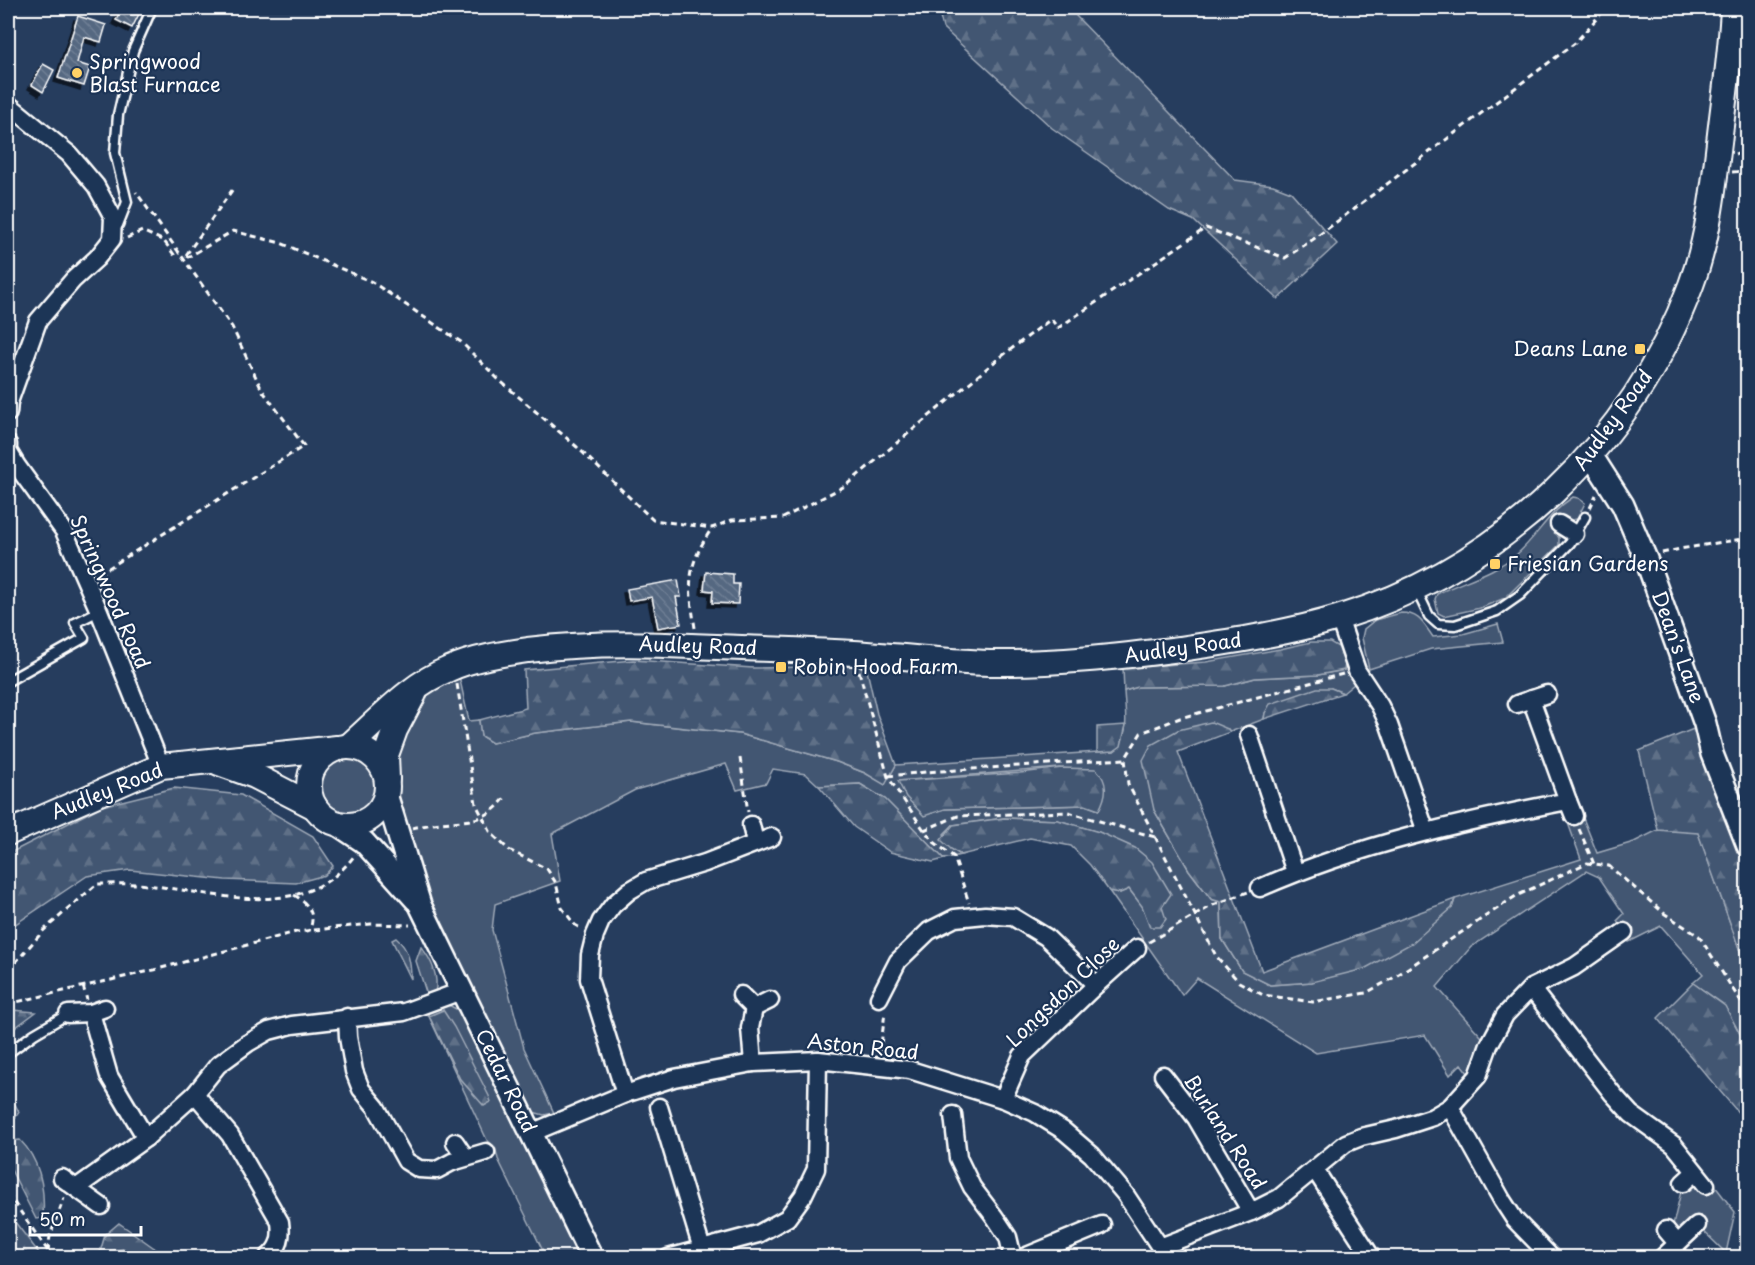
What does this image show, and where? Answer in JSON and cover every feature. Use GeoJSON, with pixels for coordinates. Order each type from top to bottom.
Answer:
{"type":"FeatureCollection","features":[{"type":"Feature","properties":{"kind":"main road","name":"Audley Road"},"geometry":{"type":"LineString","coordinates":[[8,833],[161,766],[343,747],[383,712],[417,687],[445,670],[488,656],[572,644],[640,644],[855,653],[990,663],[1103,659],[1239,641],[1340,618],[1415,588],[1450,569],[1534,511],[1591,455],[1643,384],[1669,336],[1692,283],[1707,229],[1716,173],[1733,8]]}},
{"type":"Feature","properties":{"kind":"main road"},"geometry":{"type":"LineString","coordinates":[[387,789],[383,769],[375,757],[363,749],[343,747],[322,755],[312,768],[309,781],[309,792],[315,807],[325,818],[346,825],[369,819],[381,806],[387,789],[386,755],[395,730],[417,687]]}},
{"type":"Feature","properties":{"kind":"main road","name":"Audley Road"},"geometry":{"type":"LineString","coordinates":[[209,760],[255,776],[315,807]]}},
{"type":"Feature","properties":{"kind":"street"},"geometry":{"type":"LineString","coordinates":[[8,104],[69,154],[96,186],[112,218],[112,239],[38,321],[9,402],[8,413]]}},
{"type":"Feature","properties":{"kind":"street","name":"Springwood Road"},"geometry":{"type":"LineString","coordinates":[[8,444],[9,452],[17,466],[64,531],[99,611],[161,766]]}},
{"type":"Feature","properties":{"kind":"street","name":"Dean's Lane"},"geometry":{"type":"LineString","coordinates":[[1591,455],[1623,505],[1646,559],[1705,724],[1712,754],[1748,846]]}},
{"type":"Feature","properties":{"kind":"street"},"geometry":{"type":"LineString","coordinates":[[1559,524],[1575,534]]}},
{"type":"Feature","properties":{"kind":"street"},"geometry":{"type":"LineString","coordinates":[[1340,618],[1357,671],[1380,706],[1389,726],[1426,832]]}},
{"type":"Feature","properties":{"kind":"street"},"geometry":{"type":"LineString","coordinates":[[1260,888],[1295,873],[1471,820],[1571,808],[1524,702],[1547,694]]}},
{"type":"Feature","properties":{"kind":"street"},"geometry":{"type":"LineString","coordinates":[[1249,735],[1295,873]]}},
{"type":"Feature","properties":{"kind":"street"},"geometry":{"type":"LineString","coordinates":[[387,789],[407,828],[415,911]]}},
{"type":"Feature","properties":{"kind":"street"},"geometry":{"type":"LineString","coordinates":[[334,822],[364,842],[415,911]]}},
{"type":"Feature","properties":{"kind":"street"},"geometry":{"type":"LineString","coordinates":[[751,825],[755,842]]}},
{"type":"Feature","properties":{"kind":"street"},"geometry":{"type":"LineString","coordinates":[[624,1094],[589,979],[590,955],[601,921],[613,905],[629,891],[646,881],[705,863],[772,837]]}},
{"type":"Feature","properties":{"kind":"street","name":"Cedar Road"},"geometry":{"type":"LineString","coordinates":[[415,911],[461,991],[592,1257]]}},
{"type":"Feature","properties":{"kind":"street"},"geometry":{"type":"LineString","coordinates":[[879,998],[898,961],[929,931],[955,918],[974,916],[1013,917],[1046,936],[1096,985]]}},
{"type":"Feature","properties":{"kind":"street","name":"Burland Road"},"geometry":{"type":"LineString","coordinates":[[1162,1252],[1279,1198],[1346,1143],[1433,1117],[1450,1107],[1466,1079],[1478,1076],[1489,1045],[1505,1015],[1531,988],[1574,967],[1624,932]]}},
{"type":"Feature","properties":{"kind":"street","name":"Longsdon Close"},"geometry":{"type":"LineString","coordinates":[[1003,1099],[1022,1056],[1137,948]]}},
{"type":"Feature","properties":{"kind":"street"},"geometry":{"type":"LineString","coordinates":[[1531,988],[1613,1094],[1631,1114],[1674,1145],[1689,1177],[1706,1185]]}},
{"type":"Feature","properties":{"kind":"street"},"geometry":{"type":"LineString","coordinates":[[76,1188],[146,1138],[195,1094],[218,1065],[269,1031],[292,1025],[347,1017],[404,1012],[461,991]]}},
{"type":"Feature","properties":{"kind":"street"},"geometry":{"type":"LineString","coordinates":[[741,995],[754,1008]]}},
{"type":"Feature","properties":{"kind":"street"},"geometry":{"type":"LineString","coordinates":[[754,1008],[770,1000]]}},
{"type":"Feature","properties":{"kind":"street"},"geometry":{"type":"LineString","coordinates":[[753,1063],[750,1028],[754,1008]]}},
{"type":"Feature","properties":{"kind":"street"},"geometry":{"type":"LineString","coordinates":[[68,1014],[98,1011],[109,1076],[146,1138]]}},
{"type":"Feature","properties":{"kind":"street"},"geometry":{"type":"LineString","coordinates":[[347,1017],[354,1071],[362,1089],[376,1107],[406,1161],[419,1169],[437,1170],[465,1157],[486,1152]]}},
{"type":"Feature","properties":{"kind":"street"},"geometry":{"type":"LineString","coordinates":[[668,1257],[758,1234],[787,1218],[803,1196],[816,1169],[818,1060]]}},
{"type":"Feature","properties":{"kind":"street","name":"Aston Road"},"geometry":{"type":"LineString","coordinates":[[531,1133],[624,1094],[674,1078],[753,1063],[818,1060],[910,1070],[1003,1099],[1035,1113],[1064,1131],[1092,1155],[1125,1194],[1162,1252]]}},
{"type":"Feature","properties":{"kind":"street","name":"Burland Road"},"geometry":{"type":"LineString","coordinates":[[1163,1075],[1196,1118],[1251,1212]]}},
{"type":"Feature","properties":{"kind":"street"},"geometry":{"type":"LineString","coordinates":[[195,1094],[230,1135],[280,1222],[282,1236],[278,1247],[267,1257]]}},
{"type":"Feature","properties":{"kind":"street"},"geometry":{"type":"LineString","coordinates":[[659,1107],[702,1249]]}},
{"type":"Feature","properties":{"kind":"street"},"geometry":{"type":"LineString","coordinates":[[1450,1107],[1515,1220],[1552,1257]]}},
{"type":"Feature","properties":{"kind":"street"},"geometry":{"type":"LineString","coordinates":[[953,1115],[958,1158],[972,1187],[1008,1237],[1013,1257]]}},
{"type":"Feature","properties":{"kind":"street"},"geometry":{"type":"LineString","coordinates":[[455,1142],[465,1157]]}},
{"type":"Feature","properties":{"kind":"street"},"geometry":{"type":"LineString","coordinates":[[1315,1170],[1372,1257]]}},
{"type":"Feature","properties":{"kind":"street"},"geometry":{"type":"LineString","coordinates":[[62,1178],[101,1206]]}},
{"type":"Feature","properties":{"kind":"street"},"geometry":{"type":"LineString","coordinates":[[1022,1257],[1102,1225]]}},
{"type":"Feature","properties":{"kind":"street"},"geometry":{"type":"LineString","coordinates":[[1662,1257],[1697,1225]]}},
{"type":"Feature","properties":{"kind":"street"},"geometry":{"type":"LineString","coordinates":[[1666,1230],[1677,1243]]}},
{"type":"Feature","properties":{"kind":"lane"},"geometry":{"type":"LineString","coordinates":[[112,239],[127,202],[116,153],[118,115],[133,51],[152,8]]}},
{"type":"Feature","properties":{"kind":"lane"},"geometry":{"type":"LineString","coordinates":[[1415,588],[1430,616],[1438,624],[1455,625],[1497,611],[1520,595],[1570,543],[1585,517]]}},
{"type":"Feature","properties":{"kind":"lane"},"geometry":{"type":"LineString","coordinates":[[8,681],[84,638],[75,622],[99,611]]}},
{"type":"Feature","properties":{"kind":"lane"},"geometry":{"type":"LineString","coordinates":[[8,1053],[68,1014]]}},
{"type":"Feature","properties":{"kind":"path"},"geometry":{"type":"LineString","coordinates":[[185,257],[233,231],[281,243],[372,282],[461,342],[510,391],[577,447],[653,520],[712,528],[732,520],[783,518],[845,486],[998,359],[1051,319],[1058,328],[1206,228],[1285,258],[1575,43],[1606,8]]}},
{"type":"Feature","properties":{"kind":"path"},"geometry":{"type":"LineString","coordinates":[[185,257],[233,189]]}},
{"type":"Feature","properties":{"kind":"path"},"geometry":{"type":"LineString","coordinates":[[86,582],[304,446],[262,390],[232,327],[185,257],[137,191],[125,193]]}},
{"type":"Feature","properties":{"kind":"path"},"geometry":{"type":"LineString","coordinates":[[112,239],[126,238],[142,231],[164,241],[175,256],[180,253]]}},
{"type":"Feature","properties":{"kind":"path"},"geometry":{"type":"LineString","coordinates":[[1585,517],[1605,478]]}},
{"type":"Feature","properties":{"kind":"path"},"geometry":{"type":"LineString","coordinates":[[697,646],[690,596],[691,571],[699,548],[712,528]]}},
{"type":"Feature","properties":{"kind":"path"},"geometry":{"type":"LineString","coordinates":[[1646,559],[1680,549],[1748,538]]}},
{"type":"Feature","properties":{"kind":"path"},"geometry":{"type":"LineString","coordinates":[[855,653],[888,777],[924,830],[934,842],[954,857],[974,916]]}},
{"type":"Feature","properties":{"kind":"path"},"geometry":{"type":"LineString","coordinates":[[1357,671],[1180,718],[1141,733],[1125,759],[1128,784],[1155,837],[1216,956],[1239,982],[1263,995],[1313,1002],[1366,993],[1394,978],[1516,896],[1587,863],[1609,866],[1665,914],[1699,936],[1748,1013]]}},
{"type":"Feature","properties":{"kind":"path"},"geometry":{"type":"LineString","coordinates":[[448,687],[456,682],[476,804],[491,833],[509,850],[547,869],[556,883],[562,908],[574,925],[595,935]]}},
{"type":"Feature","properties":{"kind":"path"},"geometry":{"type":"LineString","coordinates":[[740,758],[751,825]]}},
{"type":"Feature","properties":{"kind":"path"},"geometry":{"type":"LineString","coordinates":[[888,777],[926,772],[1125,759]]}},
{"type":"Feature","properties":{"kind":"path"},"geometry":{"type":"LineString","coordinates":[[407,828],[474,821],[496,808],[506,796]]}},
{"type":"Feature","properties":{"kind":"path"},"geometry":{"type":"LineString","coordinates":[[1571,808],[1594,864]]}},
{"type":"Feature","properties":{"kind":"path"},"geometry":{"type":"LineString","coordinates":[[924,830],[958,816],[1068,812],[1155,837]]}},
{"type":"Feature","properties":{"kind":"path"},"geometry":{"type":"LineString","coordinates":[[8,971],[44,930],[97,884],[145,885],[228,898],[283,898],[315,890],[343,871],[364,842]]}},
{"type":"Feature","properties":{"kind":"path"},"geometry":{"type":"LineString","coordinates":[[1137,948],[1213,905],[1260,888]]}},
{"type":"Feature","properties":{"kind":"path"},"geometry":{"type":"LineString","coordinates":[[294,895],[304,901],[311,912],[313,923],[309,931]]}},
{"type":"Feature","properties":{"kind":"path"},"geometry":{"type":"LineString","coordinates":[[8,1004],[154,970],[296,932],[371,924],[414,925],[415,911]]}},
{"type":"Feature","properties":{"kind":"path"},"geometry":{"type":"LineString","coordinates":[[878,1066],[886,1006],[879,998]]}},
{"type":"Feature","properties":{"kind":"path"},"geometry":{"type":"LineString","coordinates":[[48,1251],[50,1236],[66,1193],[76,1188]]}},
{"type":"Feature","properties":{"kind":"path"},"geometry":{"type":"LineString","coordinates":[[8,1194],[53,1257]]}},
{"type":"Feature","properties":{"kind":"green space"},"geometry":{"type":"Polygon","coordinates":[[[938,8],[1076,8],[1076,16],[1235,180],[1273,185],[1291,192],[1337,244],[1278,299],[1193,220],[1169,210],[1052,128],[943,28],[938,8]]]}},
{"type":"Feature","properties":{"kind":"green space"},"geometry":{"type":"Polygon","coordinates":[[[1573,497],[1585,503],[1577,519],[1563,518],[1553,528],[1559,538],[1559,545],[1505,598],[1480,608],[1444,616],[1438,613],[1435,599],[1437,594],[1508,561],[1564,503],[1573,497]]]}},
{"type":"Feature","properties":{"kind":"green space"},"geometry":{"type":"Polygon","coordinates":[[[1401,613],[1416,617],[1433,637],[1463,634],[1498,624],[1503,642],[1431,649],[1369,669],[1362,638],[1364,629],[1375,620],[1401,613]]]}},
{"type":"Feature","properties":{"kind":"green space"},"geometry":{"type":"Polygon","coordinates":[[[1311,642],[1330,642],[1340,648],[1345,664],[1344,670],[1318,675],[1255,678],[1225,686],[1138,687],[1124,691],[1123,668],[1206,662],[1311,642]]]}},
{"type":"Feature","properties":{"kind":"green space"},"geometry":{"type":"Polygon","coordinates":[[[633,660],[753,668],[866,666],[877,714],[896,765],[885,785],[865,773],[837,762],[740,734],[631,722],[535,733],[492,743],[481,736],[479,720],[526,708],[524,670],[633,660]]]}},
{"type":"Feature","properties":{"kind":"green space"},"geometry":{"type":"Polygon","coordinates":[[[1347,667],[1354,684],[1343,693],[1331,688],[1265,713],[1264,719],[1230,732],[1228,729],[1178,730],[1154,810],[1189,870],[1211,899],[1221,902],[1222,939],[1242,971],[1270,985],[1312,982],[1452,908],[1455,899],[1581,859],[1568,823],[1583,818],[1597,853],[1634,842],[1658,830],[1698,832],[1747,966],[1747,1048],[1723,1004],[1693,983],[1703,974],[1661,926],[1629,942],[1617,921],[1624,914],[1599,877],[1586,871],[1471,947],[1437,987],[1489,1045],[1474,1081],[1461,1064],[1450,1075],[1425,1035],[1316,1053],[1197,978],[1182,995],[1109,891],[1120,893],[1129,889],[1142,906],[1162,907],[1167,898],[1101,833],[1058,820],[1004,818],[953,825],[944,834],[951,849],[961,855],[944,859],[885,799],[860,784],[819,786],[806,774],[773,769],[766,783],[737,790],[726,764],[635,790],[552,834],[560,881],[495,904],[492,930],[524,1048],[554,1113],[544,1115],[533,1112],[423,887],[402,823],[396,782],[396,756],[418,705],[441,682],[458,671],[469,721],[479,720],[481,736],[492,743],[535,733],[631,722],[740,734],[837,762],[885,784],[896,765],[1114,751],[1125,731],[1124,691],[1138,687],[1225,686],[1255,678],[1318,675],[1344,670],[1347,667]],[[1060,768],[899,781],[924,815],[945,809],[1085,805],[1099,810],[1060,768]]]}},
{"type":"Feature","properties":{"kind":"green space"},"geometry":{"type":"Polygon","coordinates":[[[1317,688],[1331,688],[1343,693],[1264,719],[1270,704],[1317,688]]]}},
{"type":"Feature","properties":{"kind":"green space"},"geometry":{"type":"Polygon","coordinates":[[[1211,722],[1230,732],[1178,752],[1262,971],[1455,899],[1452,908],[1412,943],[1364,969],[1312,982],[1270,985],[1242,971],[1222,939],[1221,902],[1211,899],[1189,870],[1154,810],[1143,760],[1151,745],[1178,730],[1211,722]]]}},
{"type":"Feature","properties":{"kind":"green space"},"geometry":{"type":"Polygon","coordinates":[[[1126,725],[1121,746],[1114,751],[1097,752],[1097,727],[1126,725]]]}},
{"type":"Feature","properties":{"kind":"green space"},"geometry":{"type":"Polygon","coordinates":[[[1696,728],[1728,819],[1747,858],[1747,966],[1698,833],[1658,830],[1639,751],[1696,728]]]}},
{"type":"Feature","properties":{"kind":"green space"},"geometry":{"type":"Polygon","coordinates":[[[343,757],[355,757],[365,761],[374,770],[378,792],[370,807],[355,815],[343,815],[333,811],[324,802],[320,792],[320,780],[324,770],[333,761],[343,757]]]}},
{"type":"Feature","properties":{"kind":"green space"},"geometry":{"type":"Polygon","coordinates":[[[1062,768],[1096,769],[1105,784],[1104,799],[1099,810],[1085,805],[945,809],[924,816],[906,797],[898,781],[1020,773],[1062,768]]]}},
{"type":"Feature","properties":{"kind":"green space"},"geometry":{"type":"Polygon","coordinates":[[[860,784],[885,799],[944,859],[933,862],[890,852],[854,827],[819,786],[860,784]]]}},
{"type":"Feature","properties":{"kind":"green space"},"geometry":{"type":"Polygon","coordinates":[[[174,788],[241,795],[313,836],[333,866],[325,875],[296,883],[225,880],[130,870],[87,876],[8,929],[8,854],[102,806],[174,788]]]}},
{"type":"Feature","properties":{"kind":"green space"},"geometry":{"type":"Polygon","coordinates":[[[1004,818],[1058,820],[1099,832],[1135,848],[1152,862],[1171,894],[1162,907],[1166,919],[1160,927],[1150,927],[1142,906],[1129,889],[1120,893],[1109,891],[1090,865],[1071,846],[1030,838],[961,855],[941,840],[953,825],[1004,818]]]}},
{"type":"Feature","properties":{"kind":"green space"},"geometry":{"type":"Polygon","coordinates":[[[396,938],[404,947],[408,957],[411,979],[392,940],[396,938]]]}},
{"type":"Feature","properties":{"kind":"green space"},"geometry":{"type":"Polygon","coordinates":[[[421,947],[431,963],[436,981],[435,993],[427,995],[416,961],[421,947]]]}},
{"type":"Feature","properties":{"kind":"green space"},"geometry":{"type":"Polygon","coordinates":[[[1693,983],[1725,1006],[1747,1047],[1747,1123],[1658,1018],[1693,983]]]}},
{"type":"Feature","properties":{"kind":"green space"},"geometry":{"type":"Polygon","coordinates":[[[447,1004],[458,1010],[471,1029],[576,1244],[577,1257],[546,1257],[498,1159],[495,1147],[487,1140],[426,1010],[447,1004]]]}},
{"type":"Feature","properties":{"kind":"green space"},"geometry":{"type":"Polygon","coordinates":[[[443,1010],[489,1096],[491,1102],[484,1106],[460,1079],[429,1016],[443,1010]]]}},
{"type":"Feature","properties":{"kind":"green space"},"geometry":{"type":"Polygon","coordinates":[[[8,1011],[36,1012],[8,1033],[8,1011]]]}},
{"type":"Feature","properties":{"kind":"green space"},"geometry":{"type":"Polygon","coordinates":[[[8,1091],[19,1112],[8,1129],[8,1091]]]}},
{"type":"Feature","properties":{"kind":"green space"},"geometry":{"type":"Polygon","coordinates":[[[20,1140],[33,1157],[40,1177],[43,1218],[36,1219],[8,1164],[8,1145],[11,1141],[20,1140]]]}},
{"type":"Feature","properties":{"kind":"green space"},"geometry":{"type":"Polygon","coordinates":[[[1708,1177],[1735,1212],[1726,1253],[1692,1220],[1678,1233],[1673,1225],[1683,1183],[1708,1177]]]}},
{"type":"Feature","properties":{"kind":"green space"},"geometry":{"type":"Polygon","coordinates":[[[8,1213],[42,1257],[14,1257],[8,1252],[8,1213]]]}},
{"type":"Feature","properties":{"kind":"green space"},"geometry":{"type":"Polygon","coordinates":[[[119,1223],[167,1257],[138,1257],[124,1249],[100,1252],[105,1235],[119,1223]]]}},
{"type":"Feature","properties":{"kind":"building"},"geometry":{"type":"Polygon","coordinates":[[[122,8],[142,8],[132,28],[116,20],[122,8]]]}},
{"type":"Feature","properties":{"kind":"building"},"geometry":{"type":"Polygon","coordinates":[[[78,16],[106,25],[101,42],[84,37],[77,63],[90,67],[84,86],[58,78],[78,16]]]}},
{"type":"Feature","properties":{"kind":"building"},"geometry":{"type":"Polygon","coordinates":[[[43,64],[54,70],[43,92],[32,85],[43,64]]]}},
{"type":"Feature","properties":{"kind":"building"},"geometry":{"type":"Polygon","coordinates":[[[706,572],[733,574],[733,584],[739,584],[738,604],[712,603],[713,591],[704,590],[706,572]]]}},
{"type":"Feature","properties":{"kind":"building"},"geometry":{"type":"Polygon","coordinates":[[[678,580],[681,597],[676,597],[681,624],[658,628],[652,597],[629,601],[627,589],[678,580]]]}},
{"type":"Feature","properties":{"kind":"place","name":"Springwood Blast Furnace"},"geometry":{"type":"Point","coordinates":[77,73]}},
{"type":"Feature","properties":{"kind":"place","name":"Deans Lane"},"geometry":{"type":"Point","coordinates":[1640,349]}},
{"type":"Feature","properties":{"kind":"place","name":"Friesian Gardens"},"geometry":{"type":"Point","coordinates":[1495,564]}},
{"type":"Feature","properties":{"kind":"place","name":"Robin Hood Farm"},"geometry":{"type":"Point","coordinates":[781,667]}}]}
